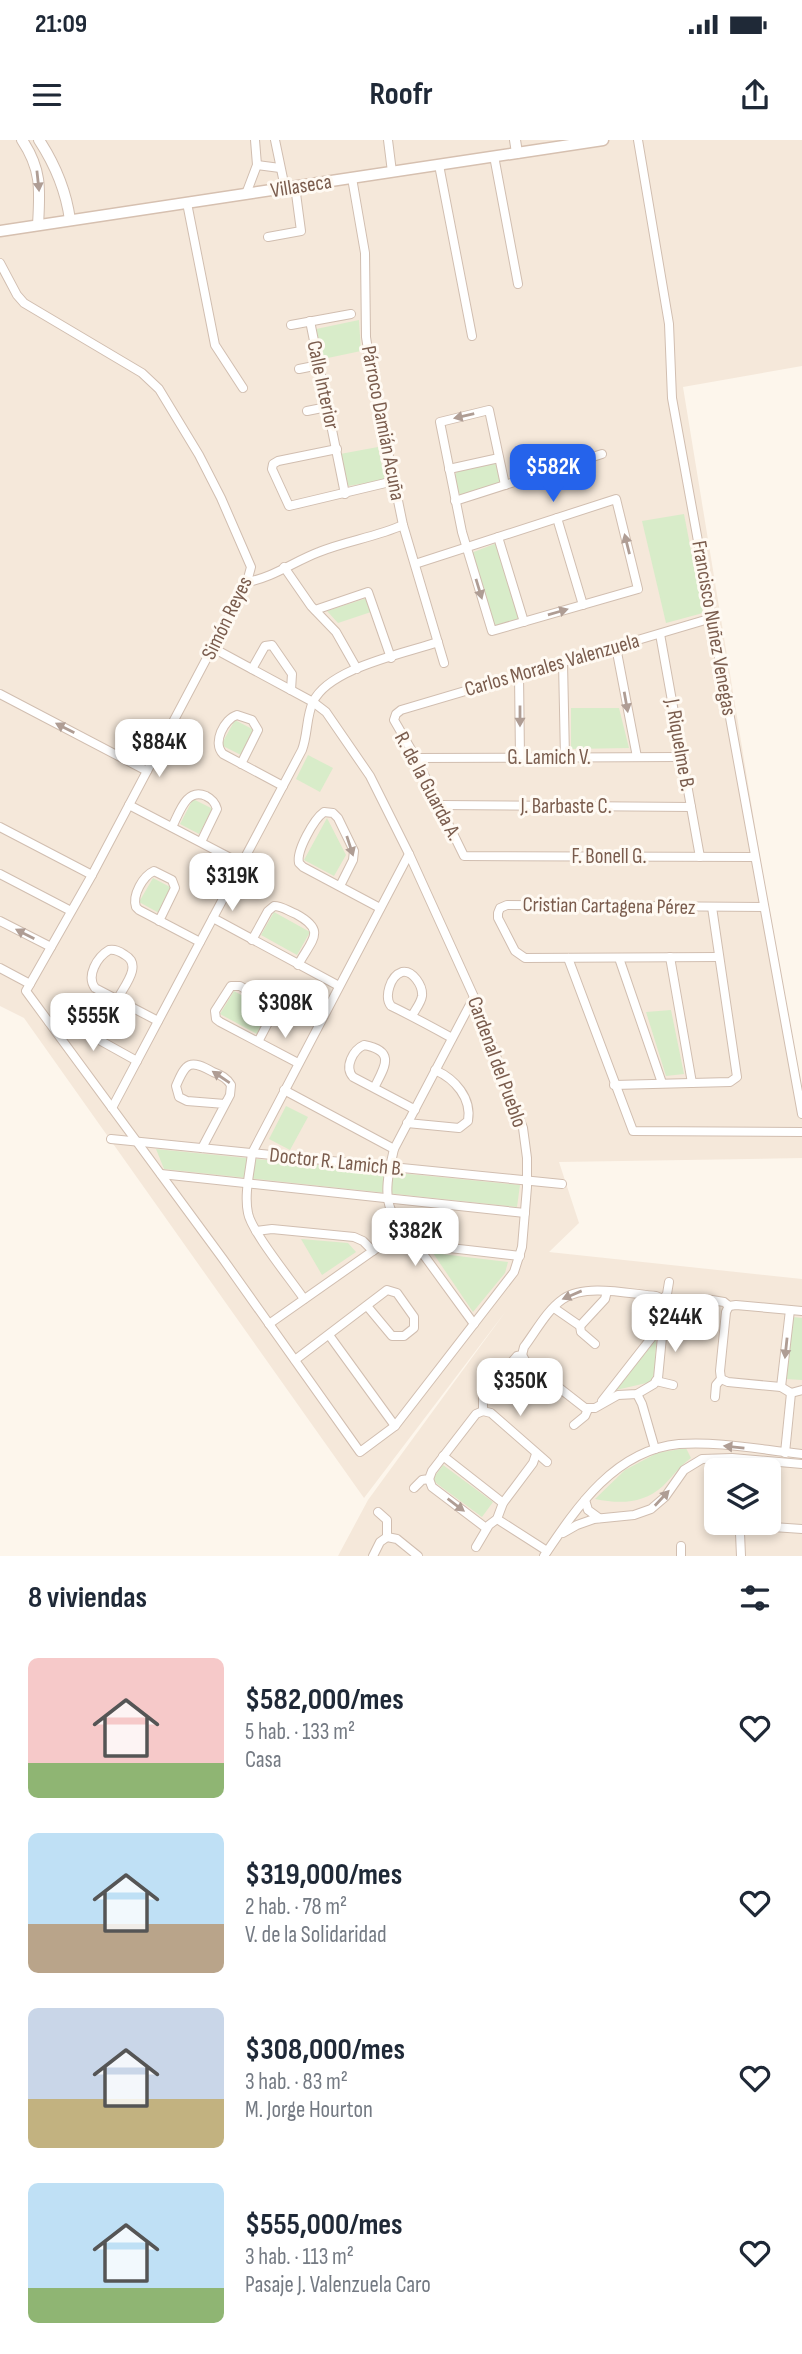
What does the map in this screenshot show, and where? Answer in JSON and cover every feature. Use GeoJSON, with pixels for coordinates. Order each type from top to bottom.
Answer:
{"type":"FeatureCollection","features":[{"type":"Feature","properties":{"kind":"main road","name":"Villaseca"},"geometry":{"type":"LineString","coordinates":[[0,231],[603,140]]}},
{"type":"Feature","properties":{"kind":"street"},"geometry":{"type":"LineString","coordinates":[[22,140],[38,172],[38,225]]}},
{"type":"Feature","properties":{"kind":"street"},"geometry":{"type":"LineString","coordinates":[[39,140],[61,179],[68,200],[70,220]]}},
{"type":"Feature","properties":{"kind":"street"},"geometry":{"type":"LineString","coordinates":[[246,194],[257,166],[255,140]]}},
{"type":"Feature","properties":{"kind":"street"},"geometry":{"type":"LineString","coordinates":[[268,237],[302,231],[290,187],[280,168],[275,140]]}},
{"type":"Feature","properties":{"kind":"street"},"geometry":{"type":"LineString","coordinates":[[388,140],[392,172]]}},
{"type":"Feature","properties":{"kind":"street"},"geometry":{"type":"LineString","coordinates":[[515,140],[517,153]]}},
{"type":"Feature","properties":{"kind":"street","name":"Francisco Nuñez Venegas"},"geometry":{"type":"LineString","coordinates":[[638,140],[669,324],[672,398],[802,1114]]}},
{"type":"Feature","properties":{"kind":"street"},"geometry":{"type":"LineString","coordinates":[[494,156],[518,284]]}},
{"type":"Feature","properties":{"kind":"street"},"geometry":{"type":"LineString","coordinates":[[439,165],[472,336]]}},
{"type":"Feature","properties":{"kind":"street"},"geometry":{"type":"LineString","coordinates":[[257,166],[280,168]]}},
{"type":"Feature","properties":{"kind":"street","name":"Párroco Damián Acuña"},"geometry":{"type":"LineString","coordinates":[[352,178],[365,253],[368,353],[403,525],[444,663]]}},
{"type":"Feature","properties":{"kind":"street"},"geometry":{"type":"LineString","coordinates":[[187,203],[215,345],[243,388]]}},
{"type":"Feature","properties":{"kind":"street","name":"Simón Reyes"},"geometry":{"type":"LineString","coordinates":[[0,263],[21,300],[142,373],[155,384],[192,442],[221,498],[250,563],[251,574],[92,875],[28,988]]}},
{"type":"Feature","properties":{"kind":"street","name":"Calle Interior"},"geometry":{"type":"LineString","coordinates":[[291,325],[351,314]]}},
{"type":"Feature","properties":{"kind":"street","name":"Calle Interior"},"geometry":{"type":"LineString","coordinates":[[310,321],[345,494]]}},
{"type":"Feature","properties":{"kind":"street"},"geometry":{"type":"LineString","coordinates":[[299,369],[319,365]]}},
{"type":"Feature","properties":{"kind":"street"},"geometry":{"type":"LineString","coordinates":[[307,411],[327,407]]}},
{"type":"Feature","properties":{"kind":"street"},"geometry":{"type":"LineString","coordinates":[[415,564],[466,547],[557,519],[617,499],[638,589],[492,631],[466,547],[440,422],[489,410],[505,485]]}},
{"type":"Feature","properties":{"kind":"street","name":"Calle Interior"},"geometry":{"type":"LineString","coordinates":[[337,449],[272,464],[289,506],[394,481]]}},
{"type":"Feature","properties":{"kind":"street"},"geometry":{"type":"LineString","coordinates":[[455,501],[603,454]]}},
{"type":"Feature","properties":{"kind":"street"},"geometry":{"type":"LineString","coordinates":[[449,469],[499,458]]}},
{"type":"Feature","properties":{"kind":"street"},"geometry":{"type":"LineString","coordinates":[[557,519],[583,605]]}},
{"type":"Feature","properties":{"kind":"street"},"geometry":{"type":"LineString","coordinates":[[247,582],[260,579],[322,550],[376,536],[403,525]]}},
{"type":"Feature","properties":{"kind":"street"},"geometry":{"type":"LineString","coordinates":[[498,537],[524,622]]}},
{"type":"Feature","properties":{"kind":"street"},"geometry":{"type":"LineString","coordinates":[[284,568],[315,610],[336,632],[357,669]]}},
{"type":"Feature","properties":{"kind":"street"},"geometry":{"type":"LineString","coordinates":[[315,610],[368,592],[391,658]]}},
{"type":"Feature","properties":{"kind":"street","name":"Carlos Morales Valenzuela"},"geometry":{"type":"LineString","coordinates":[[394,717],[401,710],[712,618]]}},
{"type":"Feature","properties":{"kind":"street","name":"J. Riquelme B."},"geometry":{"type":"LineString","coordinates":[[660,634],[700,857]]}},
{"type":"Feature","properties":{"kind":"street"},"geometry":{"type":"LineString","coordinates":[[113,1108],[304,745],[310,710],[321,689],[357,669],[438,642]]}},
{"type":"Feature","properties":{"kind":"street"},"geometry":{"type":"LineString","coordinates":[[252,669],[266,645],[272,645],[292,674],[291,690]]}},
{"type":"Feature","properties":{"kind":"street"},"geometry":{"type":"LineString","coordinates":[[616,647],[637,757]]}},
{"type":"Feature","properties":{"kind":"street","name":"Cardenal del Pueblo"},"geometry":{"type":"LineString","coordinates":[[28,988],[49,1022],[360,1452],[395,1426],[510,1278],[520,1256],[527,1181],[523,1128],[474,997],[409,854],[362,765],[326,712],[313,702],[213,648]]}},
{"type":"Feature","properties":{"kind":"street"},"geometry":{"type":"LineString","coordinates":[[564,662],[565,758]]}},
{"type":"Feature","properties":{"kind":"street"},"geometry":{"type":"LineString","coordinates":[[519,675],[520,758]]}},
{"type":"Feature","properties":{"kind":"street"},"geometry":{"type":"LineString","coordinates":[[0,694],[147,771]]}},
{"type":"Feature","properties":{"kind":"street"},"geometry":{"type":"LineString","coordinates":[[242,764],[258,730],[252,720],[237,715],[228,720],[217,745],[223,754],[283,786]]}},
{"type":"Feature","properties":{"kind":"street","name":"R. de la Guarda A."},"geometry":{"type":"LineString","coordinates":[[394,717],[394,723],[416,758],[464,856]]}},
{"type":"Feature","properties":{"kind":"street","name":"G. Lamich V."},"geometry":{"type":"LineString","coordinates":[[416,758],[682,757]]}},
{"type":"Feature","properties":{"kind":"street"},"geometry":{"type":"LineString","coordinates":[[172,827],[189,796],[202,794],[213,800],[217,808],[201,842]]}},
{"type":"Feature","properties":{"kind":"street"},"geometry":{"type":"LineString","coordinates":[[129,805],[242,864]]}},
{"type":"Feature","properties":{"kind":"street","name":"J. Barbaste C."},"geometry":{"type":"LineString","coordinates":[[440,805],[691,807]]}},
{"type":"Feature","properties":{"kind":"street"},"geometry":{"type":"LineString","coordinates":[[340,886],[353,860],[354,851],[338,818],[330,812],[324,812],[317,818],[299,852],[298,860],[303,867],[380,908]]}},
{"type":"Feature","properties":{"kind":"street"},"geometry":{"type":"LineString","coordinates":[[0,827],[92,875]]}},
{"type":"Feature","properties":{"kind":"street"},"geometry":{"type":"LineString","coordinates":[[304,1299],[256,1231],[248,1213],[252,1153],[409,854]]}},
{"type":"Feature","properties":{"kind":"street","name":"F. Bonell G."},"geometry":{"type":"LineString","coordinates":[[464,856],[754,857]]}},
{"type":"Feature","properties":{"kind":"street"},"geometry":{"type":"LineString","coordinates":[[159,921],[175,888],[172,880],[154,872],[146,876],[134,902],[137,909],[159,921],[200,942]]}},
{"type":"Feature","properties":{"kind":"street"},"geometry":{"type":"LineString","coordinates":[[0,874],[71,911]]}},
{"type":"Feature","properties":{"kind":"street","name":"Cristian Cartagena Pérez"},"geometry":{"type":"LineString","coordinates":[[719,957],[528,958],[519,955],[498,918],[499,910],[507,905],[763,907]]}},
{"type":"Feature","properties":{"kind":"street"},"geometry":{"type":"LineString","coordinates":[[252,940],[268,911],[274,906],[282,907],[314,926],[314,934],[299,964]]}},
{"type":"Feature","properties":{"kind":"street"},"geometry":{"type":"LineString","coordinates":[[614,1085],[732,1082],[737,1077],[712,907]]}},
{"type":"Feature","properties":{"kind":"street"},"geometry":{"type":"LineString","coordinates":[[213,918],[339,986]]}},
{"type":"Feature","properties":{"kind":"street"},"geometry":{"type":"LineString","coordinates":[[0,921],[51,947]]}},
{"type":"Feature","properties":{"kind":"street"},"geometry":{"type":"LineString","coordinates":[[117,1000],[134,966],[129,957],[112,949],[102,955],[90,978],[96,988],[117,1000],[158,1021]]}},
{"type":"Feature","properties":{"kind":"street"},"geometry":{"type":"LineString","coordinates":[[670,957],[692,1083]]}},
{"type":"Feature","properties":{"kind":"street"},"geometry":{"type":"LineString","coordinates":[[568,958],[633,1131],[802,1132]]}},
{"type":"Feature","properties":{"kind":"street"},"geometry":{"type":"LineString","coordinates":[[619,958],[662,1083]]}},
{"type":"Feature","properties":{"kind":"street"},"geometry":{"type":"LineString","coordinates":[[0,968],[28,988]]}},
{"type":"Feature","properties":{"kind":"street"},"geometry":{"type":"LineString","coordinates":[[412,1016],[422,997],[422,990],[413,976],[402,972],[394,979],[388,992],[387,999],[391,1006],[452,1038]]}},
{"type":"Feature","properties":{"kind":"street"},"geometry":{"type":"LineString","coordinates":[[258,1042],[273,1013],[272,1005],[240,986],[230,986],[215,1011],[216,1019],[258,1042],[298,1063]]}},
{"type":"Feature","properties":{"kind":"street"},"geometry":{"type":"LineString","coordinates":[[474,997],[394,1149],[387,1198],[391,1210],[404,1229],[474,1324]]}},
{"type":"Feature","properties":{"kind":"street"},"geometry":{"type":"LineString","coordinates":[[49,1022],[65,1021],[137,1061]]}},
{"type":"Feature","properties":{"kind":"street"},"geometry":{"type":"LineString","coordinates":[[374,1088],[386,1059],[381,1052],[365,1045],[358,1048],[349,1064],[353,1077],[415,1110]]}},
{"type":"Feature","properties":{"kind":"street"},"geometry":{"type":"LineString","coordinates":[[202,1148],[226,1104],[232,1088],[228,1079],[199,1064],[187,1067],[176,1086],[179,1097],[187,1101],[226,1104]]}},
{"type":"Feature","properties":{"kind":"street"},"geometry":{"type":"LineString","coordinates":[[407,1123],[459,1128],[468,1121],[468,1112],[459,1087],[452,1079],[435,1070]]}},
{"type":"Feature","properties":{"kind":"street"},"geometry":{"type":"LineString","coordinates":[[284,1090],[394,1149]]}},
{"type":"Feature","properties":{"kind":"street","name":"Doctor R. Lamich B."},"geometry":{"type":"LineString","coordinates":[[111,1139],[562,1184]]}},
{"type":"Feature","properties":{"kind":"street","name":"Doctor R. Lamich B."},"geometry":{"type":"LineString","coordinates":[[161,1174],[525,1213]]}},
{"type":"Feature","properties":{"kind":"street"},"geometry":{"type":"LineString","coordinates":[[256,1231],[272,1229],[354,1237],[363,1241],[373,1251]]}},
{"type":"Feature","properties":{"kind":"street"},"geometry":{"type":"LineString","coordinates":[[269,1324],[404,1229]]}},
{"type":"Feature","properties":{"kind":"street"},"geometry":{"type":"LineString","coordinates":[[415,1244],[520,1256]]}},
{"type":"Feature","properties":{"kind":"street"},"geometry":{"type":"LineString","coordinates":[[663,1299],[670,1282]]}},
{"type":"Feature","properties":{"kind":"street"},"geometry":{"type":"LineString","coordinates":[[295,1360],[387,1290],[395,1291],[414,1317],[414,1328],[404,1336],[392,1336],[367,1306]]}},
{"type":"Feature","properties":{"kind":"street"},"geometry":{"type":"LineString","coordinates":[[588,1409],[578,1405],[526,1362],[522,1355],[524,1346],[566,1297],[578,1292],[607,1292],[656,1296],[663,1299],[664,1323],[656,1381],[637,1394],[614,1392]]}},
{"type":"Feature","properties":{"kind":"street"},"geometry":{"type":"LineString","coordinates":[[580,1326],[607,1292]]}},
{"type":"Feature","properties":{"kind":"street"},"geometry":{"type":"LineString","coordinates":[[706,1299],[724,1302],[729,1306],[802,1311]]}},
{"type":"Feature","properties":{"kind":"street"},"geometry":{"type":"LineString","coordinates":[[729,1306],[726,1312],[720,1371],[722,1379],[728,1382],[781,1387],[791,1394]]}},
{"type":"Feature","properties":{"kind":"street"},"geometry":{"type":"LineString","coordinates":[[554,1308],[580,1326],[581,1332],[594,1344]]}},
{"type":"Feature","properties":{"kind":"street"},"geometry":{"type":"LineString","coordinates":[[781,1387],[790,1310]]}},
{"type":"Feature","properties":{"kind":"street"},"geometry":{"type":"LineString","coordinates":[[574,1425],[588,1409],[600,1404],[614,1392],[664,1323]]}},
{"type":"Feature","properties":{"kind":"street"},"geometry":{"type":"LineString","coordinates":[[329,1335],[395,1426]]}},
{"type":"Feature","properties":{"kind":"street"},"geometry":{"type":"LineString","coordinates":[[652,1337],[658,1338],[662,1343]]}},
{"type":"Feature","properties":{"kind":"street"},"geometry":{"type":"LineString","coordinates":[[510,1364],[517,1356],[522,1355]]}},
{"type":"Feature","properties":{"kind":"street"},"geometry":{"type":"LineString","coordinates":[[715,1397],[716,1385],[722,1379]]}},
{"type":"Feature","properties":{"kind":"street"},"geometry":{"type":"LineString","coordinates":[[656,1381],[673,1385]]}},
{"type":"Feature","properties":{"kind":"street"},"geometry":{"type":"LineString","coordinates":[[791,1394],[802,1390]]}},
{"type":"Feature","properties":{"kind":"street"},"geometry":{"type":"LineString","coordinates":[[483,1410],[483,1399],[488,1391]]}},
{"type":"Feature","properties":{"kind":"street"},"geometry":{"type":"LineString","coordinates":[[637,1394],[655,1449]]}},
{"type":"Feature","properties":{"kind":"street"},"geometry":{"type":"LineString","coordinates":[[785,1452],[791,1394]]}},
{"type":"Feature","properties":{"kind":"street"},"geometry":{"type":"LineString","coordinates":[[483,1410],[491,1413],[547,1462]]}},
{"type":"Feature","properties":{"kind":"street"},"geometry":{"type":"LineString","coordinates":[[483,1410],[476,1414],[443,1456],[429,1479],[432,1487],[486,1528]]}},
{"type":"Feature","properties":{"kind":"street"},"geometry":{"type":"LineString","coordinates":[[692,1444],[697,1461]]}},
{"type":"Feature","properties":{"kind":"street"},"geometry":{"type":"LineString","coordinates":[[497,1519],[545,1554],[585,1500],[617,1468],[655,1449],[692,1444],[802,1454]]}},
{"type":"Feature","properties":{"kind":"street"},"geometry":{"type":"LineString","coordinates":[[475,1547],[486,1528],[497,1519],[503,1503],[533,1463],[536,1454]]}},
{"type":"Feature","properties":{"kind":"street"},"geometry":{"type":"LineString","coordinates":[[443,1456],[503,1503]]}},
{"type":"Feature","properties":{"kind":"street"},"geometry":{"type":"LineString","coordinates":[[559,1536],[577,1525],[599,1518],[634,1515],[651,1509],[661,1502],[684,1470],[697,1461],[722,1457],[802,1464]]}},
{"type":"Feature","properties":{"kind":"street"},"geometry":{"type":"LineString","coordinates":[[414,1488],[422,1480],[429,1479]]}},
{"type":"Feature","properties":{"kind":"street"},"geometry":{"type":"LineString","coordinates":[[585,1500],[590,1513],[599,1518]]}},
{"type":"Feature","properties":{"kind":"street"},"geometry":{"type":"LineString","coordinates":[[378,1511],[387,1520],[387,1537]]}},
{"type":"Feature","properties":{"kind":"street"},"geometry":{"type":"LineString","coordinates":[[781,1527],[802,1529]]}},
{"type":"Feature","properties":{"kind":"street"},"geometry":{"type":"LineString","coordinates":[[740,1535],[741,1556]]}},
{"type":"Feature","properties":{"kind":"street"},"geometry":{"type":"LineString","coordinates":[[373,1556],[380,1542],[387,1537],[397,1539],[418,1556]]}},
{"type":"Feature","properties":{"kind":"shaded area"},"geometry":{"type":"Polygon","coordinates":[[[0,140],[802,140],[802,366],[683,387],[790,1040],[802,1095],[802,1158],[559,1162],[579,1223],[549,1252],[802,1279],[802,1556],[338,1556],[368,1500],[506,1311],[364,1498],[24,1018],[0,1006],[0,140]]]}},
{"type":"Feature","properties":{"kind":"green space"},"geometry":{"type":"Polygon","coordinates":[[[359,320],[361,351],[323,359],[316,329],[359,320]]]}},
{"type":"Feature","properties":{"kind":"green space"},"geometry":{"type":"Polygon","coordinates":[[[378,447],[385,480],[348,486],[340,454],[378,447]]]}},
{"type":"Feature","properties":{"kind":"green space"},"geometry":{"type":"Polygon","coordinates":[[[495,462],[501,481],[499,484],[463,495],[458,493],[455,475],[458,470],[495,462]]]}},
{"type":"Feature","properties":{"kind":"green space"},"geometry":{"type":"Polygon","coordinates":[[[684,514],[703,613],[666,623],[642,521],[684,514]]]}},
{"type":"Feature","properties":{"kind":"green space"},"geometry":{"type":"Polygon","coordinates":[[[497,543],[520,618],[494,627],[471,553],[497,543]]]}},
{"type":"Feature","properties":{"kind":"green space"},"geometry":{"type":"Polygon","coordinates":[[[367,598],[371,612],[338,623],[327,611],[367,598]]]}},
{"type":"Feature","properties":{"kind":"green space"},"geometry":{"type":"Polygon","coordinates":[[[571,708],[619,708],[629,748],[571,749],[571,708]]]}},
{"type":"Feature","properties":{"kind":"green space"},"geometry":{"type":"Polygon","coordinates":[[[235,720],[254,730],[241,755],[221,745],[235,720]]]}},
{"type":"Feature","properties":{"kind":"green space"},"geometry":{"type":"Polygon","coordinates":[[[308,755],[333,768],[320,792],[296,779],[308,755]]]}},
{"type":"Feature","properties":{"kind":"green space"},"geometry":{"type":"Polygon","coordinates":[[[193,799],[213,809],[199,834],[180,824],[193,799]]]}},
{"type":"Feature","properties":{"kind":"green space"},"geometry":{"type":"Polygon","coordinates":[[[327,818],[346,855],[334,876],[304,860],[327,818]]]}},
{"type":"Feature","properties":{"kind":"green space"},"geometry":{"type":"Polygon","coordinates":[[[153,878],[172,888],[159,913],[139,902],[153,878]]]}},
{"type":"Feature","properties":{"kind":"green space"},"geometry":{"type":"Polygon","coordinates":[[[274,912],[310,932],[297,955],[261,935],[274,912]]]}},
{"type":"Feature","properties":{"kind":"green space"},"geometry":{"type":"Polygon","coordinates":[[[234,991],[270,1011],[257,1034],[220,1014],[234,991]]]}},
{"type":"Feature","properties":{"kind":"green space"},"geometry":{"type":"Polygon","coordinates":[[[671,1010],[684,1074],[666,1076],[646,1012],[671,1010]]]}},
{"type":"Feature","properties":{"kind":"green space"},"geometry":{"type":"Polygon","coordinates":[[[286,1106],[308,1117],[290,1150],[269,1139],[286,1106]]]}},
{"type":"Feature","properties":{"kind":"green space"},"geometry":{"type":"Polygon","coordinates":[[[156,1149],[520,1185],[517,1207],[164,1169],[156,1149]]]}},
{"type":"Feature","properties":{"kind":"green space"},"geometry":{"type":"Polygon","coordinates":[[[301,1239],[348,1243],[356,1252],[322,1275],[301,1239]]]}},
{"type":"Feature","properties":{"kind":"green space"},"geometry":{"type":"Polygon","coordinates":[[[433,1253],[508,1262],[505,1273],[473,1312],[433,1253]]]}},
{"type":"Feature","properties":{"kind":"green space"},"geometry":{"type":"Polygon","coordinates":[[[793,1317],[802,1318],[802,1380],[786,1379],[793,1317]]]}},
{"type":"Feature","properties":{"kind":"green space"},"geometry":{"type":"Polygon","coordinates":[[[656,1340],[655,1371],[651,1382],[616,1390],[656,1340]]]}},
{"type":"Feature","properties":{"kind":"green space"},"geometry":{"type":"Polygon","coordinates":[[[686,1448],[691,1458],[655,1492],[631,1501],[595,1499],[625,1470],[657,1453],[686,1448]]]}},
{"type":"Feature","properties":{"kind":"green space"},"geometry":{"type":"Polygon","coordinates":[[[443,1465],[493,1502],[482,1517],[432,1480],[443,1465]]]}}]}
